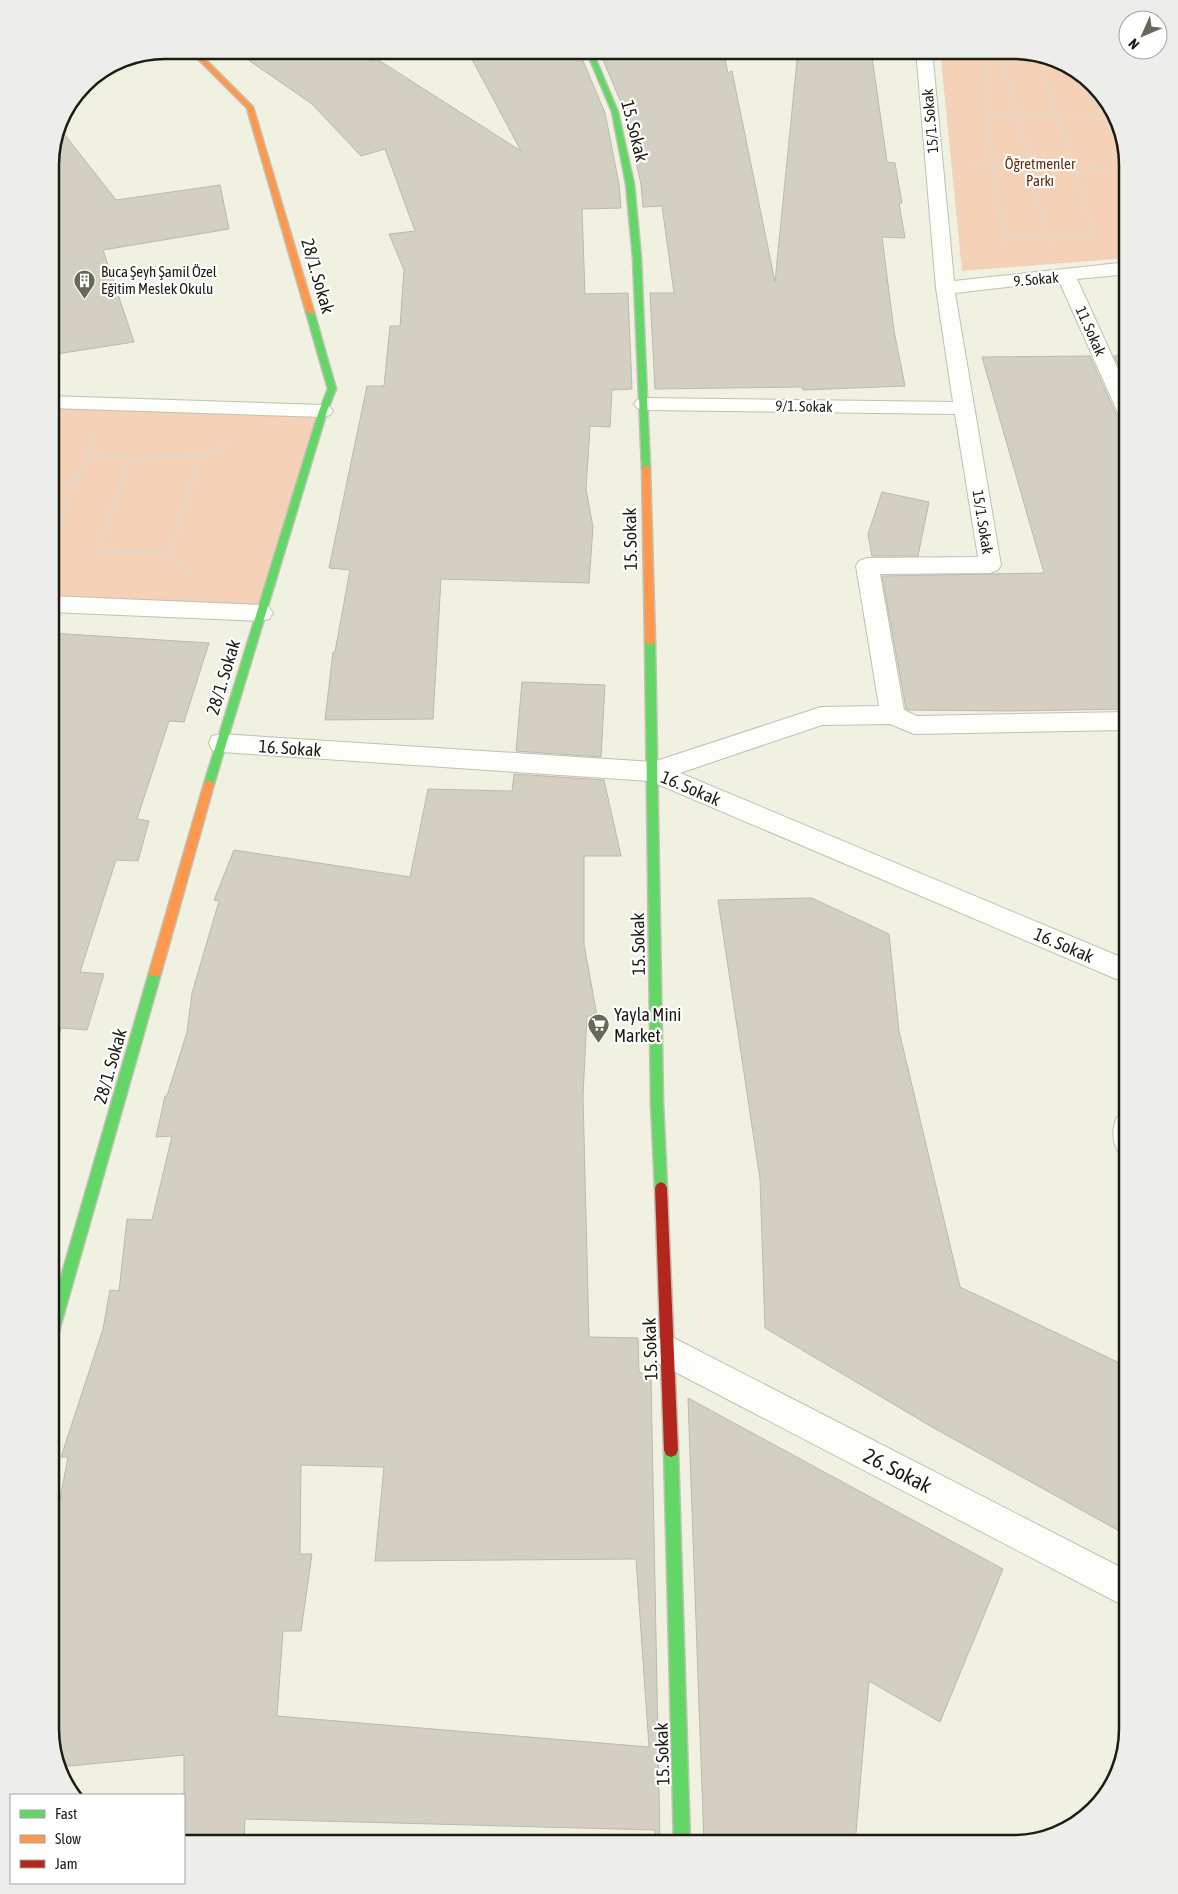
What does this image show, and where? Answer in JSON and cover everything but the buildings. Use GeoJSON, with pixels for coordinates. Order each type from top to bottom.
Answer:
{"type":"FeatureCollection","features":[{"type":"Feature","properties":{"kind":"street","name":"28/1. Sokak"},"geometry":{"type":"LineString","coordinates":[[59,1307],[221,743],[323,411],[332,389],[250,107],[201,59]]}},
{"type":"Feature","properties":{"kind":"street","name":"15. Sokak"},"geometry":{"type":"LineString","coordinates":[[593,59],[615,112],[630,184],[637,258],[644,404],[653,772],[657,1104],[668,1351],[682,1835]]}},
{"type":"Feature","properties":{"kind":"street","name":"15/1. Sokak"},"geometry":{"type":"LineString","coordinates":[[893,715],[867,566],[990,565],[945,288],[925,59]]}},
{"type":"Feature","properties":{"kind":"street","name":"9. Sokak"},"geometry":{"type":"LineString","coordinates":[[945,288],[1119,269]]}},
{"type":"Feature","properties":{"kind":"street","name":"11. Sokak"},"geometry":{"type":"LineString","coordinates":[[1066,276],[1119,393]]}},
{"type":"Feature","properties":{"kind":"street"},"geometry":{"type":"LineString","coordinates":[[59,402],[323,411]]}},
{"type":"Feature","properties":{"kind":"street","name":"9/1. Sokak"},"geometry":{"type":"LineString","coordinates":[[644,404],[964,408]]}},
{"type":"Feature","properties":{"kind":"street"},"geometry":{"type":"LineString","coordinates":[[59,604],[261,613]]}},
{"type":"Feature","properties":{"kind":"street"},"geometry":{"type":"LineString","coordinates":[[653,772],[821,716],[893,715],[914,725],[1119,721]]}},
{"type":"Feature","properties":{"kind":"street","name":"16. Sokak"},"geometry":{"type":"LineString","coordinates":[[221,743],[653,772],[1119,968]]}},
{"type":"Feature","properties":{"kind":"street","name":"26. Sokak"},"geometry":{"type":"LineString","coordinates":[[668,1351],[1119,1585]]}},
{"type":"Feature","properties":{"kind":"path"},"geometry":{"type":"LineString","coordinates":[[1006,252],[988,115],[984,59],[1033,61]]}},
{"type":"Feature","properties":{"kind":"path"},"geometry":{"type":"LineString","coordinates":[[1002,60],[1018,116],[1054,264],[1066,276]]}},
{"type":"Feature","properties":{"kind":"path"},"geometry":{"type":"LineString","coordinates":[[1040,62],[1095,236]]}},
{"type":"Feature","properties":{"kind":"path"},"geometry":{"type":"LineString","coordinates":[[1087,89],[1117,142]]}},
{"type":"Feature","properties":{"kind":"path"},"geometry":{"type":"LineString","coordinates":[[988,115],[1103,118]]}},
{"type":"Feature","properties":{"kind":"path"},"geometry":{"type":"LineString","coordinates":[[968,166],[1119,168]]}},
{"type":"Feature","properties":{"kind":"path"},"geometry":{"type":"LineString","coordinates":[[1004,237],[1104,236]]}},
{"type":"Feature","properties":{"kind":"path"},"geometry":{"type":"LineString","coordinates":[[59,523],[97,432]]}},
{"type":"Feature","properties":{"kind":"path"},"geometry":{"type":"LineString","coordinates":[[87,456],[131,458],[202,456],[233,440]]}},
{"type":"Feature","properties":{"kind":"path"},"geometry":{"type":"LineString","coordinates":[[169,554],[202,456]]}},
{"type":"Feature","properties":{"kind":"path"},"geometry":{"type":"LineString","coordinates":[[131,458],[96,552],[169,554],[188,574]]}},
{"type":"Feature","properties":{"kind":"path"},"geometry":{"type":"LineString","coordinates":[[59,486],[78,478]]}},
{"type":"Feature","properties":{"kind":"green space","name":"Öğretmenler Parkı"},"geometry":{"type":"Polygon","coordinates":[[[941,59],[1020,59],[1047,64],[1072,77],[1093,95],[1108,118],[1116,137],[1119,165],[1119,259],[962,271],[941,59]]]}},
{"type":"Feature","properties":{"kind":"green space"},"geometry":{"type":"Polygon","coordinates":[[[59,402],[323,411],[261,613],[59,604],[59,402]]]}},
{"type":"Feature","properties":{"kind":"traffic: fast"},"geometry":{"type":"LineString","coordinates":[[593,59],[615,112],[630,184],[637,258],[646,468]]}},
{"type":"Feature","properties":{"kind":"traffic: fast"},"geometry":{"type":"LineString","coordinates":[[209,784],[323,411],[332,389],[310,312]]}},
{"type":"Feature","properties":{"kind":"traffic: fast"},"geometry":{"type":"LineString","coordinates":[[650,642],[657,1103],[661,1188]]}},
{"type":"Feature","properties":{"kind":"traffic: fast"},"geometry":{"type":"LineString","coordinates":[[59,1307],[155,973]]}},
{"type":"Feature","properties":{"kind":"traffic: fast"},"geometry":{"type":"LineString","coordinates":[[671,1450],[682,1835]]}},
{"type":"Feature","properties":{"kind":"traffic: slow"},"geometry":{"type":"LineString","coordinates":[[201,59],[250,107],[310,312]]}},
{"type":"Feature","properties":{"kind":"traffic: slow"},"geometry":{"type":"LineString","coordinates":[[646,468],[650,642]]}},
{"type":"Feature","properties":{"kind":"traffic: slow"},"geometry":{"type":"LineString","coordinates":[[155,973],[209,784]]}},
{"type":"Feature","properties":{"kind":"traffic: jam"},"geometry":{"type":"LineString","coordinates":[[661,1188],[671,1450]]}},
{"type":"Feature","properties":{"kind":"place","name":"Buca Şeyh Şamil Özel Eğitim Meslek Okulu"},"geometry":{"type":"Point","coordinates":[85,299]}},
{"type":"Feature","properties":{"kind":"place","name":"Yayla Mini Market"},"geometry":{"type":"Point","coordinates":[598,1043]}}]}
